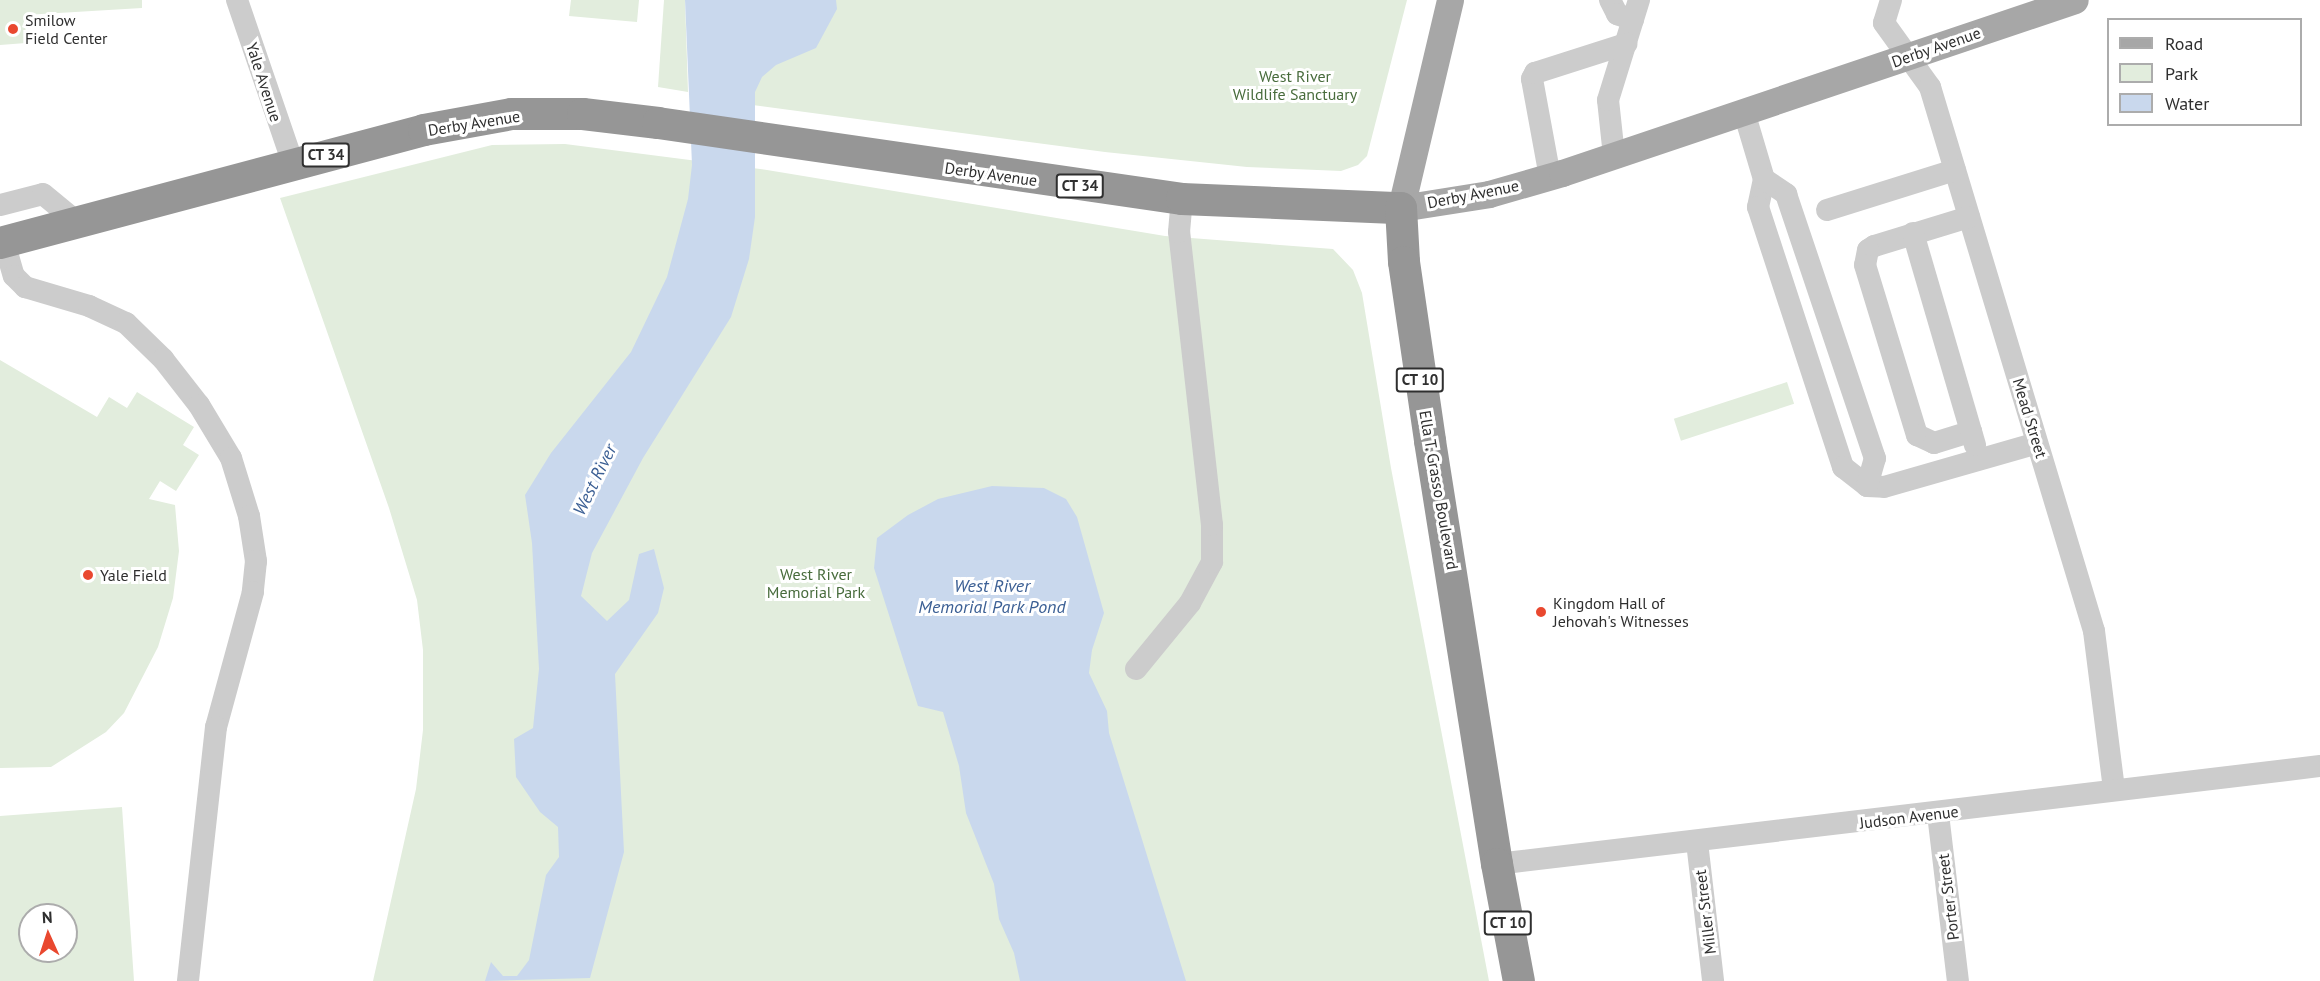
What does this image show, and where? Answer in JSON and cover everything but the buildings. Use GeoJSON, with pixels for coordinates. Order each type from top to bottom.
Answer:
{"type":"FeatureCollection","features":[{"type":"Feature","properties":{"kind":"highway","name":"Derby Avenue"},"geometry":{"type":"LineString","coordinates":[[2,243],[424,130],[512,114],[584,114],[658,123],[1182,199],[1401,208]]}},
{"type":"Feature","properties":{"kind":"highway","name":"Ella T. Grasso Boulevard"},"geometry":{"type":"LineString","coordinates":[[1401,208],[1414,340],[1497,864],[1520,981]]}},
{"type":"Feature","properties":{"kind":"main road","name":"Ella T. Grasso Boulevard"},"geometry":{"type":"LineString","coordinates":[[1401,208],[1450,0]]}},
{"type":"Feature","properties":{"kind":"main road","name":"Derby Avenue"},"geometry":{"type":"LineString","coordinates":[[1401,208],[1489,194],[1550,177],[2075,0]]}},
{"type":"Feature","properties":{"kind":"street","name":"Yale Avenue"},"geometry":{"type":"LineString","coordinates":[[237,0],[293,164]]}},
{"type":"Feature","properties":{"kind":"street"},"geometry":{"type":"LineString","coordinates":[[1610,0],[1617,14],[1636,10],[1608,100],[1614,156]]}},
{"type":"Feature","properties":{"kind":"street","name":"Mead Street"},"geometry":{"type":"LineString","coordinates":[[1891,0],[1884,23],[1930,87],[2094,631],[2114,790]]}},
{"type":"Feature","properties":{"kind":"street"},"geometry":{"type":"LineString","coordinates":[[1550,177],[1533,79],[1535,73],[1563,61],[1626,44]]}},
{"type":"Feature","properties":{"kind":"street"},"geometry":{"type":"LineString","coordinates":[[1744,112],[1764,179],[1758,207],[1843,467],[1867,486],[1904,483],[2037,443]]}},
{"type":"Feature","properties":{"kind":"street"},"geometry":{"type":"LineString","coordinates":[[1827,210],[1955,170]]}},
{"type":"Feature","properties":{"kind":"street"},"geometry":{"type":"LineString","coordinates":[[1764,179],[1786,194],[1875,458],[1867,486]]}},
{"type":"Feature","properties":{"kind":"street"},"geometry":{"type":"LineString","coordinates":[[0,206],[43,194],[77,222]]}},
{"type":"Feature","properties":{"kind":"street"},"geometry":{"type":"LineString","coordinates":[[1136,669],[1190,603],[1212,562],[1212,525],[1179,232],[1182,199]]}},
{"type":"Feature","properties":{"kind":"street"},"geometry":{"type":"LineString","coordinates":[[1969,217],[1868,250],[1865,265],[1917,435],[1934,443],[1971,432]]}},
{"type":"Feature","properties":{"kind":"street"},"geometry":{"type":"LineString","coordinates":[[1914,234],[1980,461]]}},
{"type":"Feature","properties":{"kind":"street"},"geometry":{"type":"LineString","coordinates":[[2,243],[15,276],[25,287],[89,306],[126,323],[163,359],[199,405],[231,458],[249,516],[256,561],[253,592],[216,727],[188,981]]}},
{"type":"Feature","properties":{"kind":"street","name":"Judson Avenue"},"geometry":{"type":"LineString","coordinates":[[1497,864],[1938,814],[2114,790],[2320,766]]}},
{"type":"Feature","properties":{"kind":"street","name":"Porter Street"},"geometry":{"type":"LineString","coordinates":[[1938,814],[1958,981]]}},
{"type":"Feature","properties":{"kind":"street","name":"Miller Street"},"geometry":{"type":"LineString","coordinates":[[1697,842],[1713,981]]}},
{"type":"Feature","properties":{"kind":"green space","name":"Smilow Field Center"},"geometry":{"type":"Polygon","coordinates":[[[0,0],[142,0],[142,8],[25,15],[26,43],[0,45],[0,0]]]}},
{"type":"Feature","properties":{"kind":"green space"},"geometry":{"type":"Polygon","coordinates":[[[571,0],[639,0],[637,22],[569,16],[571,0]]]}},
{"type":"Feature","properties":{"kind":"green space"},"geometry":{"type":"Polygon","coordinates":[[[664,0],[685,0],[688,92],[658,87],[664,0]]]}},
{"type":"Feature","properties":{"kind":"green space","name":"West River Wildlife Sanctuary"},"geometry":{"type":"Polygon","coordinates":[[[713,0],[1407,0],[1367,156],[1358,165],[1341,171],[1247,167],[1105,152],[730,102],[713,0]]]}},
{"type":"Feature","properties":{"kind":"green space","name":"West River Memorial Park"},"geometry":{"type":"Polygon","coordinates":[[[565,144],[767,170],[1165,236],[1333,249],[1353,270],[1362,293],[1391,468],[1489,981],[373,981],[416,789],[423,730],[423,650],[417,600],[389,508],[280,198],[492,145],[565,144]]]}},
{"type":"Feature","properties":{"kind":"green space","name":"Yale Field"},"geometry":{"type":"Polygon","coordinates":[[[0,360],[97,417],[109,397],[127,408],[137,392],[194,427],[183,445],[199,455],[176,491],[160,481],[149,499],[175,505],[179,551],[173,598],[158,647],[124,713],[106,732],[51,767],[0,768],[0,360]]]}},
{"type":"Feature","properties":{"kind":"green space"},"geometry":{"type":"Polygon","coordinates":[[[1787,382],[1794,404],[1681,441],[1674,419],[1787,382]]]}},
{"type":"Feature","properties":{"kind":"green space"},"geometry":{"type":"Polygon","coordinates":[[[122,807],[134,981],[0,981],[0,816],[122,807]]]}},
{"type":"Feature","properties":{"kind":"water","name":"West River"},"geometry":{"type":"Polygon","coordinates":[[[685,0],[836,0],[837,9],[816,48],[776,65],[762,77],[755,92],[755,217],[749,259],[731,317],[643,458],[592,553],[581,596],[607,621],[629,600],[639,554],[654,549],[664,588],[658,613],[615,674],[624,852],[590,978],[485,981],[491,962],[503,976],[517,976],[529,960],[546,875],[559,857],[558,827],[540,812],[516,777],[514,739],[533,728],[539,669],[532,543],[525,495],[551,453],[631,352],[667,277],[688,199],[692,165],[685,0]]]}},
{"type":"Feature","properties":{"kind":"water","name":"West River Memorial Park Pond"},"geometry":{"type":"Polygon","coordinates":[[[992,486],[1044,488],[1066,499],[1077,517],[1104,613],[1092,650],[1089,673],[1107,711],[1109,733],[1186,981],[1020,981],[1014,953],[999,919],[994,884],[966,813],[959,766],[943,712],[918,706],[874,568],[877,538],[908,515],[938,499],[992,486]]]}},
{"type":"Feature","properties":{"kind":"place","name":"Smilow Field Center"},"geometry":{"type":"Point","coordinates":[13,29]}},
{"type":"Feature","properties":{"kind":"place","name":"Yale Field"},"geometry":{"type":"Point","coordinates":[88,575]}},
{"type":"Feature","properties":{"kind":"place","name":"Kingdom Hall of Jehovah's Witnesses"},"geometry":{"type":"Point","coordinates":[1541,612]}}]}
